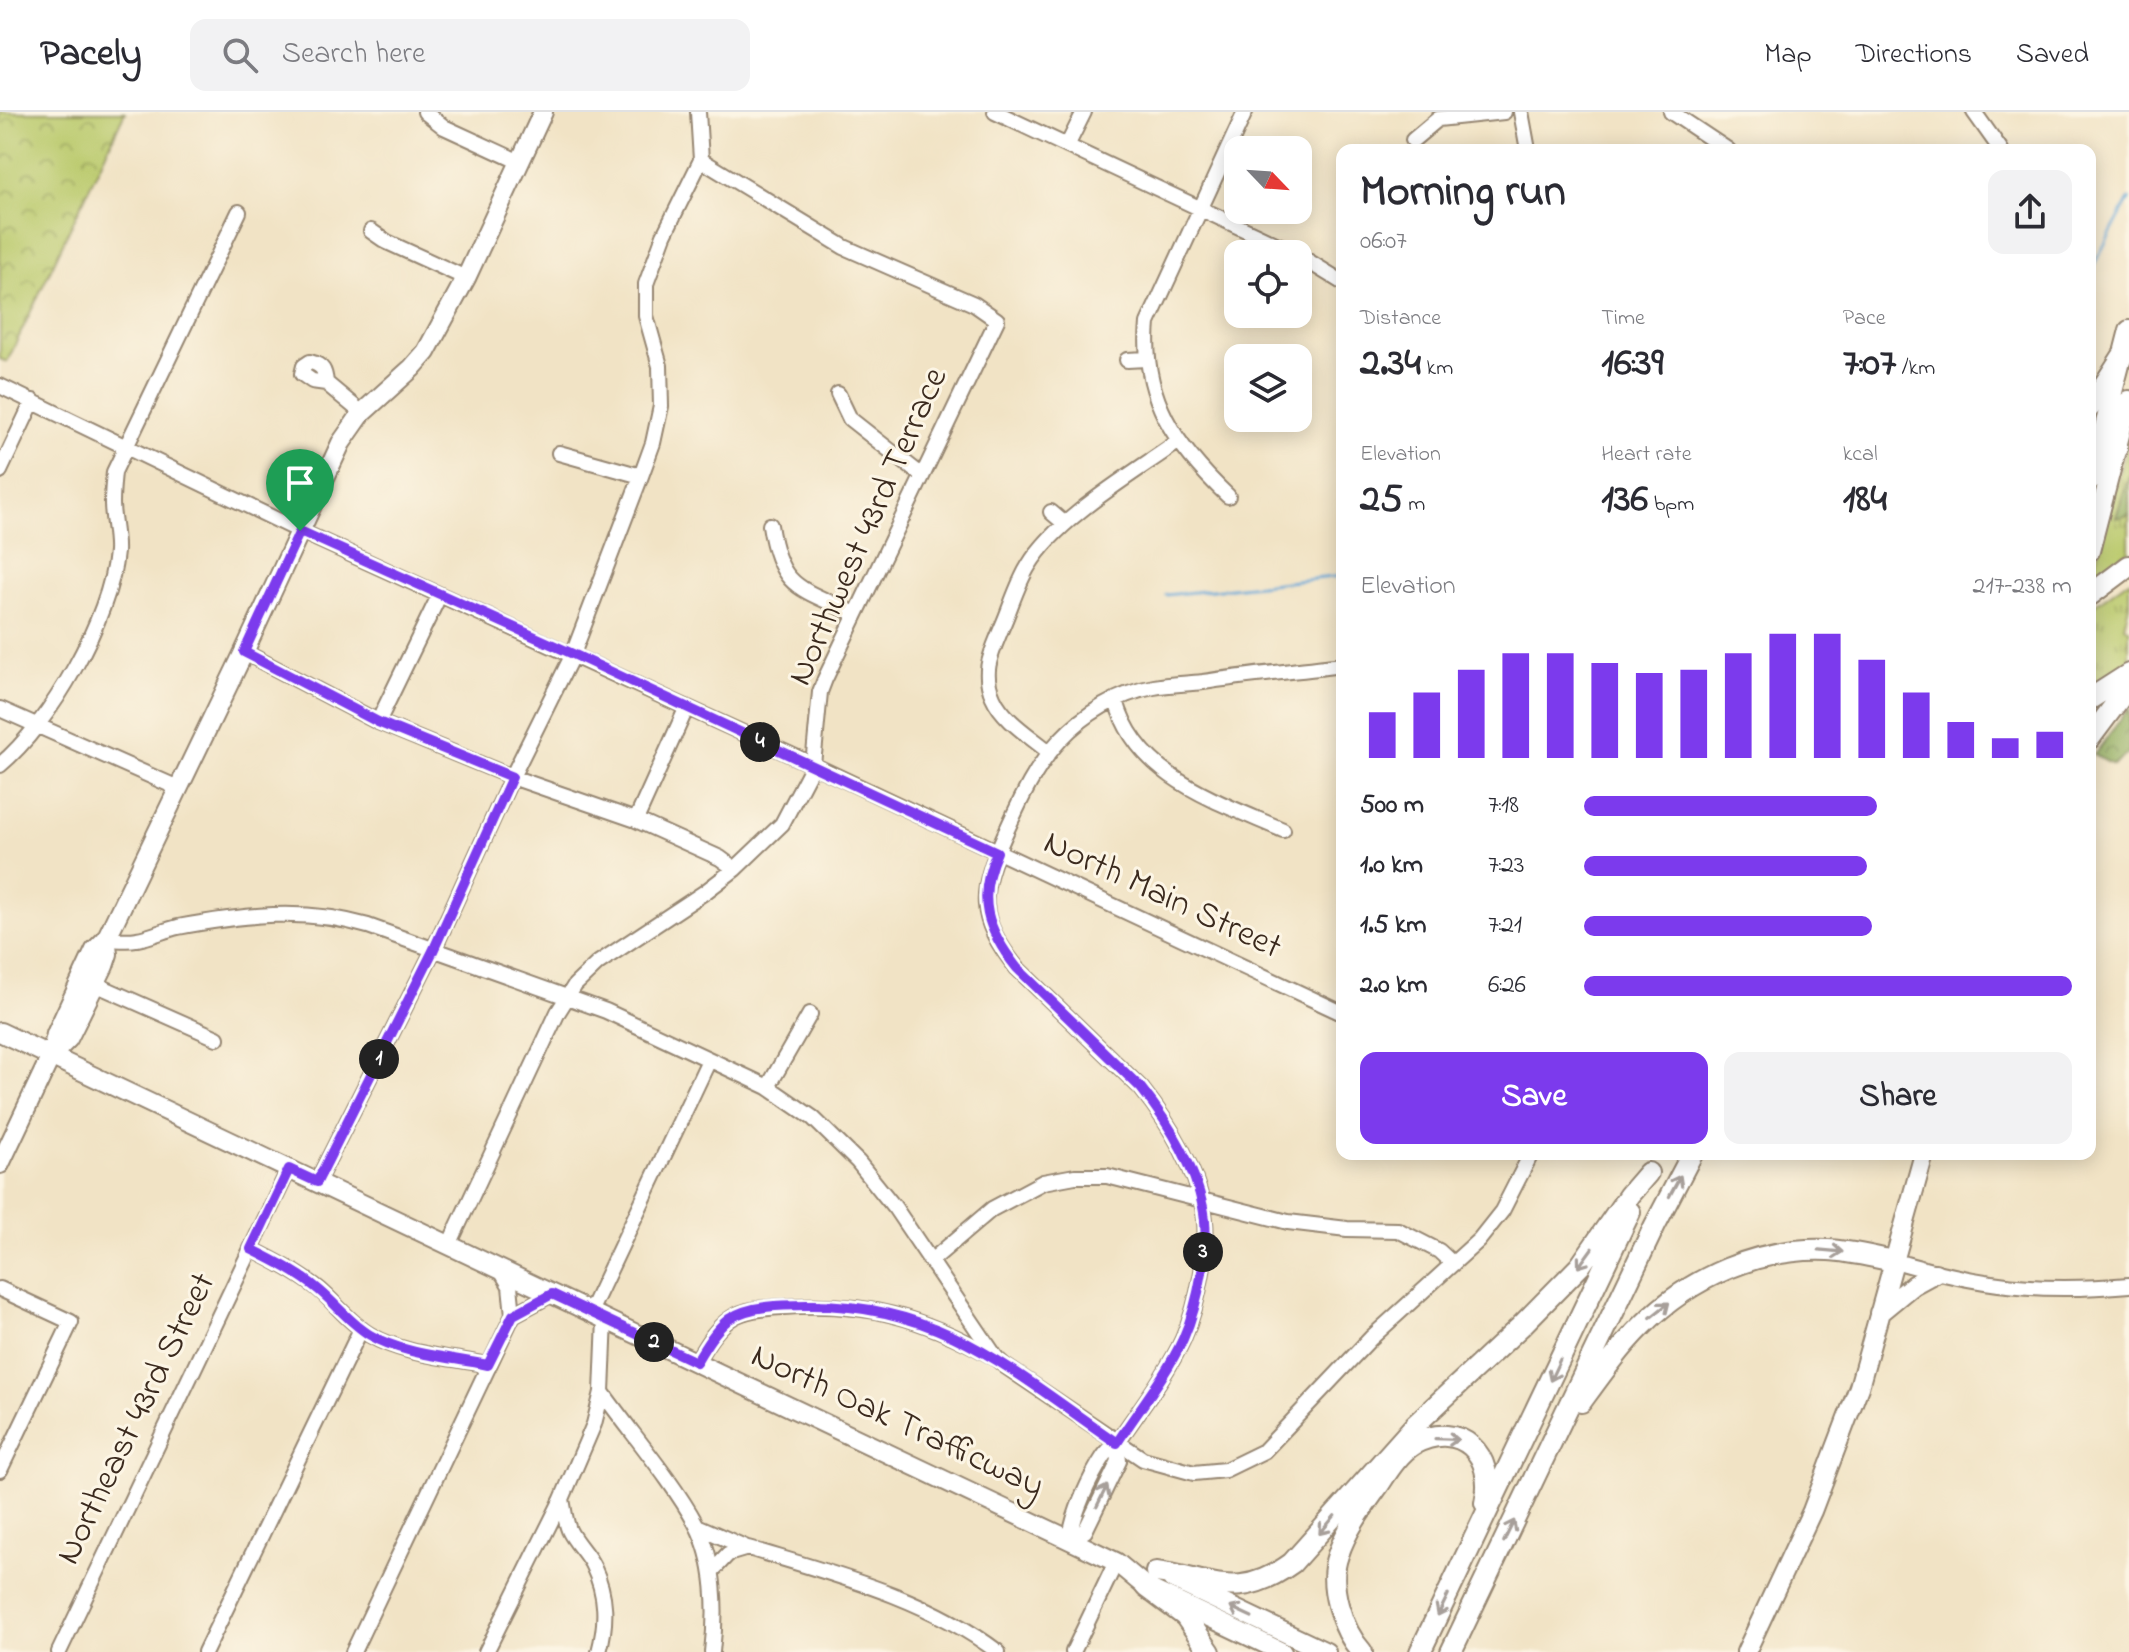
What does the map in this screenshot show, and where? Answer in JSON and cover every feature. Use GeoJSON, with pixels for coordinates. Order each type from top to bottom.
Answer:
{"type":"FeatureCollection","features":[{"type":"Feature","properties":{"kind":"highway"},"geometry":{"type":"LineString","coordinates":[[2096,398],[2122,357]]}},
{"type":"Feature","properties":{"kind":"highway"},"geometry":{"type":"LineString","coordinates":[[2096,590],[2129,566]]}},
{"type":"Feature","properties":{"kind":"highway"},"geometry":{"type":"LineString","coordinates":[[2096,695],[2129,674]]}},
{"type":"Feature","properties":{"kind":"highway"},"geometry":{"type":"LineString","coordinates":[[2096,730],[2129,686]]}},
{"type":"Feature","properties":{"kind":"highway"},"geometry":{"type":"LineString","coordinates":[[1420,1652],[1655,1160]]}},
{"type":"Feature","properties":{"kind":"highway"},"geometry":{"type":"LineString","coordinates":[[1451,1652],[1689,1160]]}},
{"type":"Feature","properties":{"kind":"highway"},"geometry":{"type":"LineString","coordinates":[[1151,1579],[1184,1575],[1202,1583],[1240,1587],[1271,1576],[1292,1563],[1416,1424],[1580,1266],[1648,1173]]}},
{"type":"Feature","properties":{"kind":"highway"},"geometry":{"type":"LineString","coordinates":[[1556,1433],[1643,1324],[1680,1294],[1705,1279],[1740,1263],[1787,1251],[1830,1250],[1895,1261]]}},
{"type":"Feature","properties":{"kind":"highway"},"geometry":{"type":"LineString","coordinates":[[1362,1652],[1349,1638],[1339,1613],[1335,1578],[1337,1556],[1363,1508],[1395,1462],[1412,1445],[1428,1439],[1461,1439],[1484,1460],[1489,1487],[1478,1533]]}},
{"type":"Feature","properties":{"kind":"highway"},"geometry":{"type":"LineString","coordinates":[[1151,1579],[1185,1616],[1210,1652]]}},
{"type":"Feature","properties":{"kind":"main road"},"geometry":{"type":"LineString","coordinates":[[0,1164],[51,1056],[56,1034],[95,950],[106,939],[341,443],[362,413],[426,352],[466,278],[543,112]]}},
{"type":"Feature","properties":{"kind":"main road"},"geometry":{"type":"LineString","coordinates":[[2096,497],[2101,452],[2129,330]]}},
{"type":"Feature","properties":{"kind":"main road"},"geometry":{"type":"LineString","coordinates":[[2101,452],[2129,400]]}},
{"type":"Feature","properties":{"kind":"main road"},"geometry":{"type":"LineString","coordinates":[[51,1056],[68,1039],[95,984],[108,954],[106,939]]}},
{"type":"Feature","properties":{"kind":"main road","name":"North Oak Trafficway"},"geometry":{"type":"LineString","coordinates":[[0,1032],[1116,1562],[1282,1652]]}},
{"type":"Feature","properties":{"kind":"main road"},"geometry":{"type":"LineString","coordinates":[[1746,1652],[1812,1511],[1859,1387],[1922,1160]]}},
{"type":"Feature","properties":{"kind":"main road"},"geometry":{"type":"LineString","coordinates":[[1879,1313],[1913,1285],[1935,1273]]}},
{"type":"Feature","properties":{"kind":"main road","name":"North Oak Trafficway"},"geometry":{"type":"LineString","coordinates":[[1151,1579],[1326,1652]]}},
{"type":"Feature","properties":{"kind":"street"},"geometry":{"type":"LineString","coordinates":[[425,112],[444,127],[520,162]]}},
{"type":"Feature","properties":{"kind":"street"},"geometry":{"type":"LineString","coordinates":[[317,1182],[433,951],[512,777],[573,654],[653,443],[661,406],[660,366],[646,316],[647,276],[701,160],[698,112]]}},
{"type":"Feature","properties":{"kind":"street"},"geometry":{"type":"LineString","coordinates":[[995,112],[1267,240]]}},
{"type":"Feature","properties":{"kind":"street"},"geometry":{"type":"LineString","coordinates":[[1067,146],[1084,112]]}},
{"type":"Feature","properties":{"kind":"street"},"geometry":{"type":"LineString","coordinates":[[1228,496],[1179,441],[1157,405],[1146,359],[1148,323],[1245,112]]}},
{"type":"Feature","properties":{"kind":"street"},"geometry":{"type":"LineString","coordinates":[[1413,140],[1438,119],[1504,112]]}},
{"type":"Feature","properties":{"kind":"street"},"geometry":{"type":"LineString","coordinates":[[1521,112],[1527,144]]}},
{"type":"Feature","properties":{"kind":"street"},"geometry":{"type":"LineString","coordinates":[[1671,112],[1719,144]]}},
{"type":"Feature","properties":{"kind":"street"},"geometry":{"type":"LineString","coordinates":[[1974,112],[1997,144]]}},
{"type":"Feature","properties":{"kind":"street","name":"Northwest 43rd Terrace"},"geometry":{"type":"LineString","coordinates":[[701,160],[844,247],[974,304],[997,320],[820,692],[813,765]]}},
{"type":"Feature","properties":{"kind":"street"},"geometry":{"type":"LineString","coordinates":[[0,765],[18,750],[37,727],[76,664],[96,622],[111,580],[116,543],[112,504],[114,472],[239,212]]}},
{"type":"Feature","properties":{"kind":"street"},"geometry":{"type":"LineString","coordinates":[[371,231],[387,242],[466,278]]}},
{"type":"Feature","properties":{"kind":"street"},"geometry":{"type":"LineString","coordinates":[[1312,263],[1336,278]]}},
{"type":"Feature","properties":{"kind":"street"},"geometry":{"type":"LineString","coordinates":[[1127,360],[1146,359]]}},
{"type":"Feature","properties":{"kind":"street"},"geometry":{"type":"LineString","coordinates":[[326,383],[362,413]]}},
{"type":"Feature","properties":{"kind":"street","name":"North Main Street"},"geometry":{"type":"LineString","coordinates":[[0,386],[439,596],[573,654],[1336,1010]]}},
{"type":"Feature","properties":{"kind":"street"},"geometry":{"type":"LineString","coordinates":[[838,394],[850,419],[921,475]]}},
{"type":"Feature","properties":{"kind":"street"},"geometry":{"type":"LineString","coordinates":[[0,471],[33,401]]}},
{"type":"Feature","properties":{"kind":"street"},"geometry":{"type":"LineString","coordinates":[[1049,752],[1003,713],[992,694],[987,666],[1028,566],[1065,524],[1179,441]]}},
{"type":"Feature","properties":{"kind":"street"},"geometry":{"type":"LineString","coordinates":[[559,453],[641,476]]}},
{"type":"Feature","properties":{"kind":"street"},"geometry":{"type":"LineString","coordinates":[[1051,512],[1065,524]]}},
{"type":"Feature","properties":{"kind":"street"},"geometry":{"type":"LineString","coordinates":[[770,525],[780,567],[793,582],[855,614]]}},
{"type":"Feature","properties":{"kind":"street"},"geometry":{"type":"LineString","coordinates":[[378,722],[439,596]]}},
{"type":"Feature","properties":{"kind":"street"},"geometry":{"type":"LineString","coordinates":[[244,652],[378,722],[512,777],[636,820],[720,858],[735,869]]}},
{"type":"Feature","properties":{"kind":"street"},"geometry":{"type":"LineString","coordinates":[[1070,1540],[1085,1531],[1119,1461],[1117,1443],[1184,1337],[1201,1274],[1207,1204],[1173,1133],[1141,1088],[1017,968],[1001,948],[989,923],[986,895],[990,867],[1026,788],[1049,752],[1072,727],[1101,707],[1152,687],[1336,666]]}},
{"type":"Feature","properties":{"kind":"street"},"geometry":{"type":"LineString","coordinates":[[1116,700],[1127,729],[1151,761],[1173,778],[1283,830]]}},
{"type":"Feature","properties":{"kind":"street"},"geometry":{"type":"LineString","coordinates":[[0,709],[178,788]]}},
{"type":"Feature","properties":{"kind":"street"},"geometry":{"type":"LineString","coordinates":[[636,820],[686,709]]}},
{"type":"Feature","properties":{"kind":"street"},"geometry":{"type":"LineString","coordinates":[[449,1245],[567,996],[598,963],[735,869],[782,824],[813,765]]}},
{"type":"Feature","properties":{"kind":"street"},"geometry":{"type":"LineString","coordinates":[[106,939],[137,939],[164,930],[256,914],[307,914],[358,923],[606,1011],[768,1087],[813,1118],[847,1149],[895,1208],[997,1359]]}},
{"type":"Feature","properties":{"kind":"street"},"geometry":{"type":"LineString","coordinates":[[95,984],[217,1038]]}},
{"type":"Feature","properties":{"kind":"street"},"geometry":{"type":"LineString","coordinates":[[768,1087],[810,1014]]}},
{"type":"Feature","properties":{"kind":"street"},"geometry":{"type":"LineString","coordinates":[[486,1652],[562,1499],[594,1424],[602,1392],[597,1315],[709,1060]]}},
{"type":"Feature","properties":{"kind":"street"},"geometry":{"type":"LineString","coordinates":[[696,1362],[714,1334],[729,1319],[747,1311],[831,1305],[879,1310],[935,1327],[997,1359],[1143,1459],[1194,1473],[1225,1470],[1264,1451],[1371,1338],[1494,1224],[1528,1160]]}},
{"type":"Feature","properties":{"kind":"street","name":"Northeast 43rd Street"},"geometry":{"type":"LineString","coordinates":[[59,1652],[289,1169]]}},
{"type":"Feature","properties":{"kind":"street"},"geometry":{"type":"LineString","coordinates":[[931,1261],[992,1209],[1050,1179],[1107,1176],[1182,1194],[1207,1204],[1311,1226],[1398,1230],[1431,1246],[1453,1264]]}},
{"type":"Feature","properties":{"kind":"street"},"geometry":{"type":"LineString","coordinates":[[1182,1194],[1191,1189],[1195,1182]]}},
{"type":"Feature","properties":{"kind":"street"},"geometry":{"type":"LineString","coordinates":[[251,1249],[299,1274],[361,1329],[395,1346],[488,1365]]}},
{"type":"Feature","properties":{"kind":"street"},"geometry":{"type":"LineString","coordinates":[[1895,1261],[1935,1273],[2013,1288],[2074,1290],[2129,1285]]}},
{"type":"Feature","properties":{"kind":"street"},"geometry":{"type":"LineString","coordinates":[[353,1652],[513,1315],[510,1286],[500,1269]]}},
{"type":"Feature","properties":{"kind":"street"},"geometry":{"type":"LineString","coordinates":[[0,1289],[71,1322],[0,1470]]}},
{"type":"Feature","properties":{"kind":"street"},"geometry":{"type":"LineString","coordinates":[[513,1315],[552,1294]]}},
{"type":"Feature","properties":{"kind":"street"},"geometry":{"type":"LineString","coordinates":[[965,1341],[976,1328]]}},
{"type":"Feature","properties":{"kind":"street"},"geometry":{"type":"LineString","coordinates":[[205,1652],[361,1329]]}},
{"type":"Feature","properties":{"kind":"street"},"geometry":{"type":"LineString","coordinates":[[602,1392],[697,1526],[712,1571],[712,1652]]}},
{"type":"Feature","properties":{"kind":"street"},"geometry":{"type":"LineString","coordinates":[[594,1424],[622,1420]]}},
{"type":"Feature","properties":{"kind":"street"},"geometry":{"type":"LineString","coordinates":[[562,1499],[569,1531],[592,1564],[601,1585],[605,1604],[599,1652]]}},
{"type":"Feature","properties":{"kind":"street"},"geometry":{"type":"LineString","coordinates":[[697,1526],[748,1548],[872,1588],[925,1609],[971,1632],[998,1652]]}},
{"type":"Feature","properties":{"kind":"street"},"geometry":{"type":"LineString","coordinates":[[547,1530],[569,1531]]}},
{"type":"Feature","properties":{"kind":"street"},"geometry":{"type":"LineString","coordinates":[[712,1571],[728,1554],[748,1548]]}},
{"type":"Feature","properties":{"kind":"street"},"geometry":{"type":"LineString","coordinates":[[1073,1652],[1116,1562]]}},
{"type":"Feature","properties":{"kind":"green space"},"geometry":{"type":"Polygon","coordinates":[[[0,112],[125,112],[7,362],[0,359],[0,112]]]}},
{"type":"Feature","properties":{"kind":"green space"},"geometry":{"type":"Polygon","coordinates":[[[2129,435],[2129,475],[2116,517],[2129,515],[2129,551],[2096,574],[2096,562],[2129,435]]]}},
{"type":"Feature","properties":{"kind":"green space"},"geometry":{"type":"Polygon","coordinates":[[[2129,475],[2129,515],[2116,518],[2129,475]]]}},
{"type":"Feature","properties":{"kind":"green space"},"geometry":{"type":"Polygon","coordinates":[[[2129,580],[2129,605],[2124,626],[2129,629],[2129,660],[2096,681],[2096,604],[2129,580]]]}},
{"type":"Feature","properties":{"kind":"green space"},"geometry":{"type":"Polygon","coordinates":[[[2129,708],[2129,753],[2113,765],[2096,756],[2129,708]]]}},
{"type":"Feature","properties":{"kind":"waterway"},"geometry":{"type":"LineString","coordinates":[[2096,261],[2129,199]]}},
{"type":"Feature","properties":{"kind":"waterway"},"geometry":{"type":"LineString","coordinates":[[1166,595],[1336,577]]}},
{"type":"Feature","properties":{"kind":"route"},"geometry":{"type":"LineString","coordinates":[[300,531],[573,654],[997,852],[987,880],[986,909],[1001,948],[1017,968],[1141,1088],[1158,1109],[1185,1158],[1204,1210],[1203,1262],[1184,1337],[1117,1443],[997,1359],[965,1341],[935,1327],[879,1310],[803,1305],[747,1311],[729,1319],[714,1334],[696,1362],[552,1294],[513,1315],[488,1365],[407,1349],[371,1336],[299,1274],[251,1249],[289,1169],[317,1182],[433,951],[512,777],[378,722],[244,652],[300,531]]}}]}
